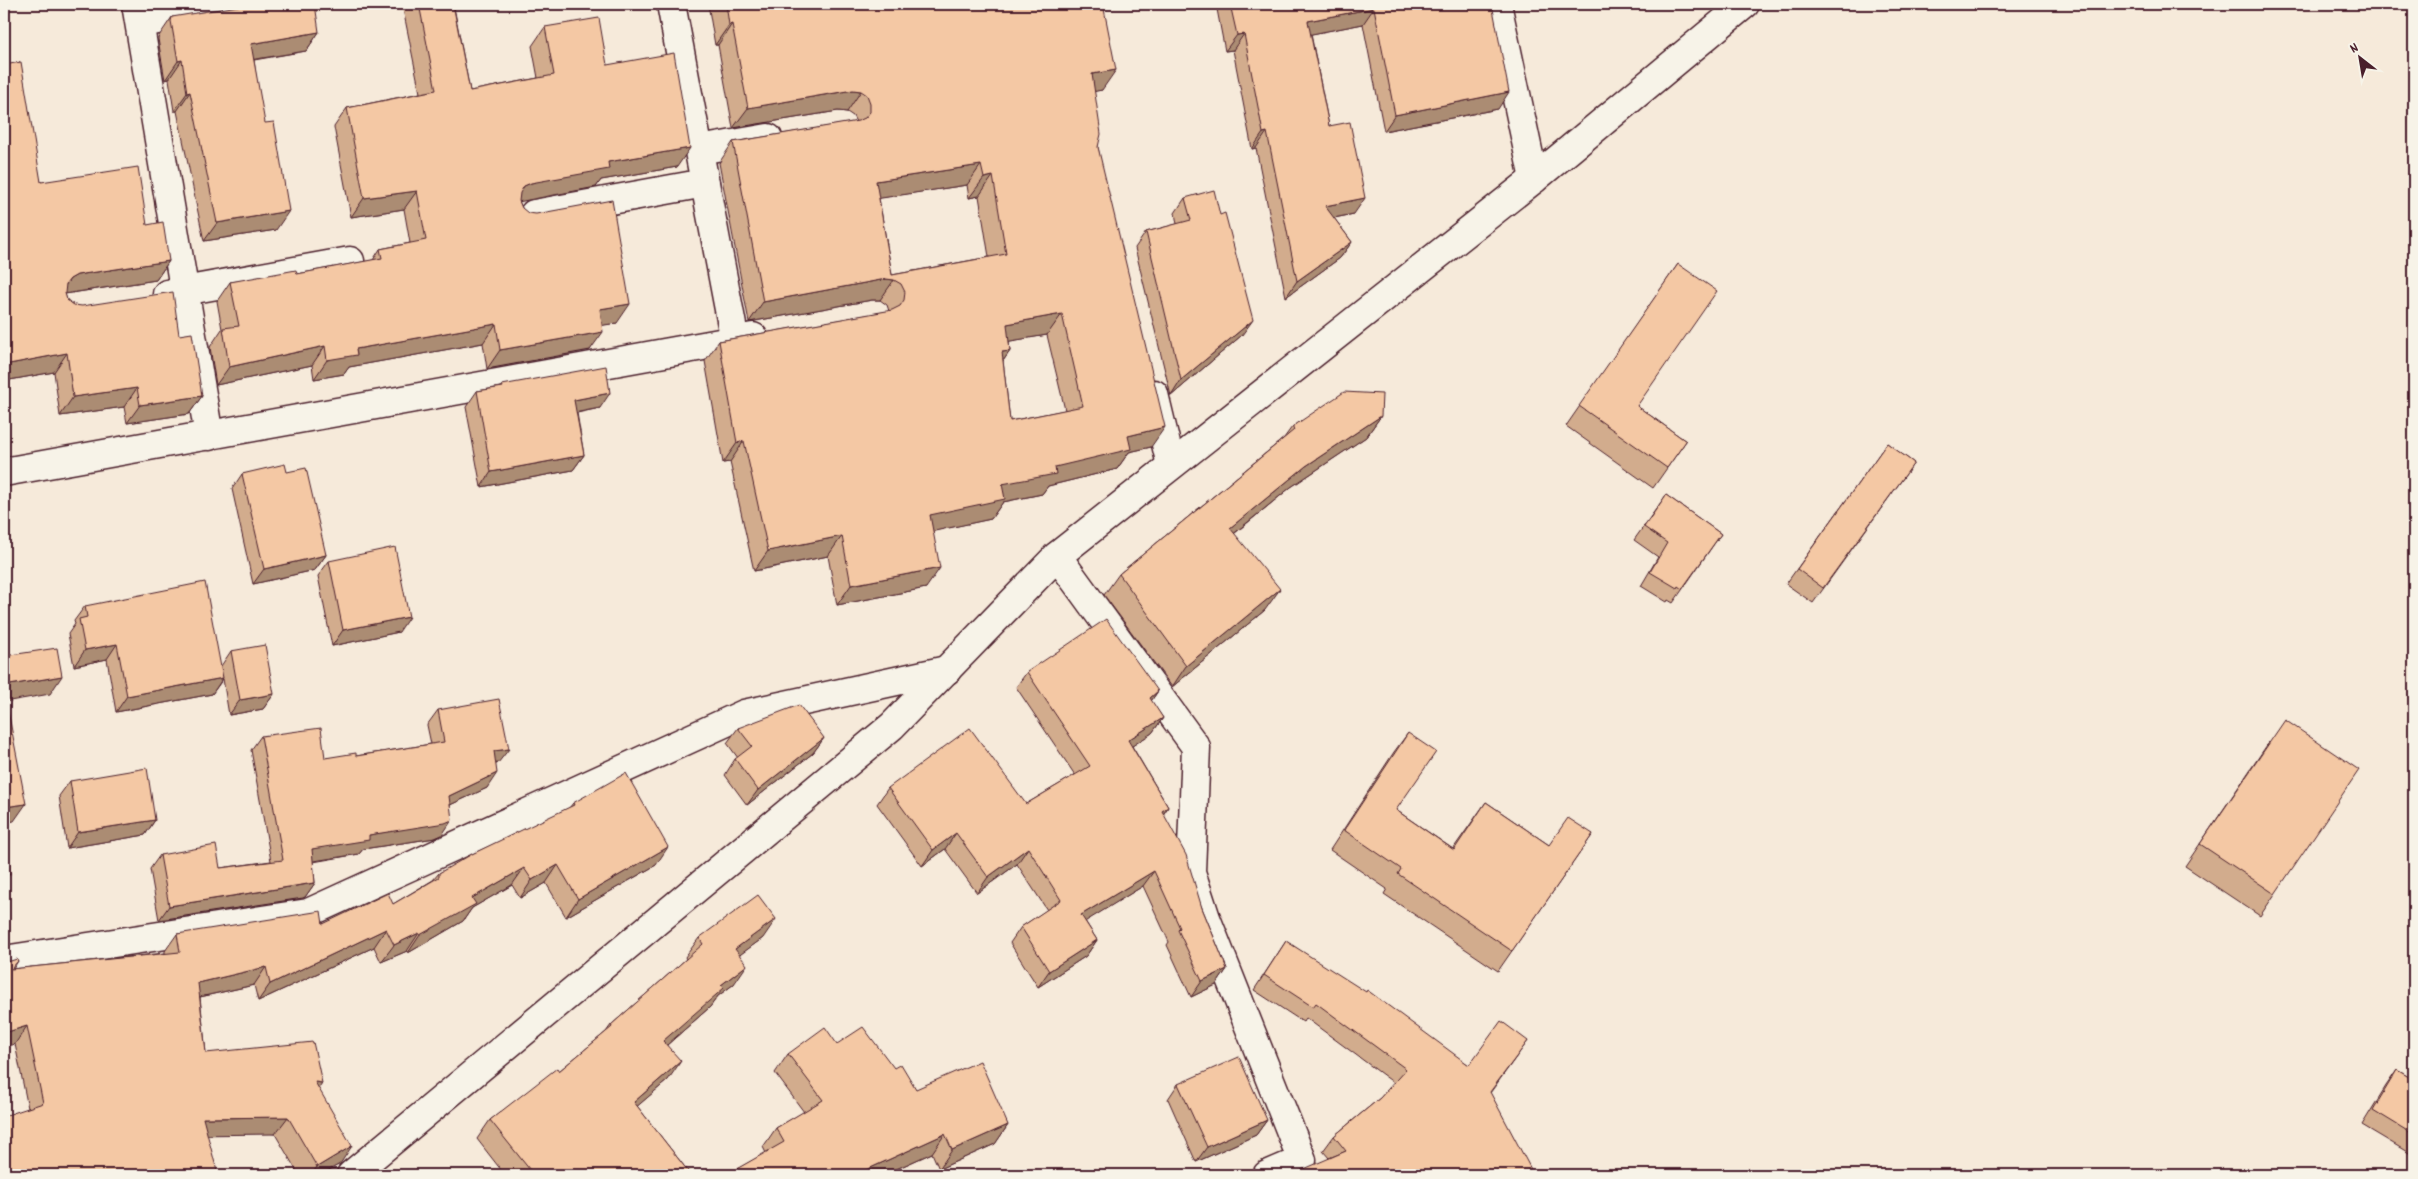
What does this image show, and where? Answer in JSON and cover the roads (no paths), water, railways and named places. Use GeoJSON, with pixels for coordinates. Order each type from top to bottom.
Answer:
{"type":"FeatureCollection","features":[{"type":"Feature","properties":{"kind":"street"},"geometry":{"type":"LineString","coordinates":[[209,436],[138,13],[252,4]]}},
{"type":"Feature","properties":{"kind":"street"},"geometry":{"type":"LineString","coordinates":[[671,4],[735,340]]}},
{"type":"Feature","properties":{"kind":"street"},"geometry":{"type":"LineString","coordinates":[[1497,4],[1534,179]]}},
{"type":"Feature","properties":{"kind":"street"},"geometry":{"type":"LineString","coordinates":[[351,1175],[892,726],[1057,556],[1534,179],[1745,4]]}},
{"type":"Feature","properties":{"kind":"street"},"geometry":{"type":"LineString","coordinates":[[699,150],[794,134]]}},
{"type":"Feature","properties":{"kind":"street"},"geometry":{"type":"LineString","coordinates":[[520,217],[705,183]]}},
{"type":"Feature","properties":{"kind":"street"},"geometry":{"type":"LineString","coordinates":[[145,297],[184,292],[350,261]]}},
{"type":"Feature","properties":{"kind":"street"},"geometry":{"type":"LineString","coordinates":[[4,472],[782,332]]}},
{"type":"Feature","properties":{"kind":"street"},"geometry":{"type":"LineString","coordinates":[[1148,368],[1171,465]]}},
{"type":"Feature","properties":{"kind":"street"},"geometry":{"type":"LineString","coordinates":[[1057,556],[1196,748],[1191,872],[1206,918],[1306,1168],[1267,1175]]}},
{"type":"Feature","properties":{"kind":"street"},"geometry":{"type":"LineString","coordinates":[[4,960],[308,913],[744,714],[947,670]]}}]}
